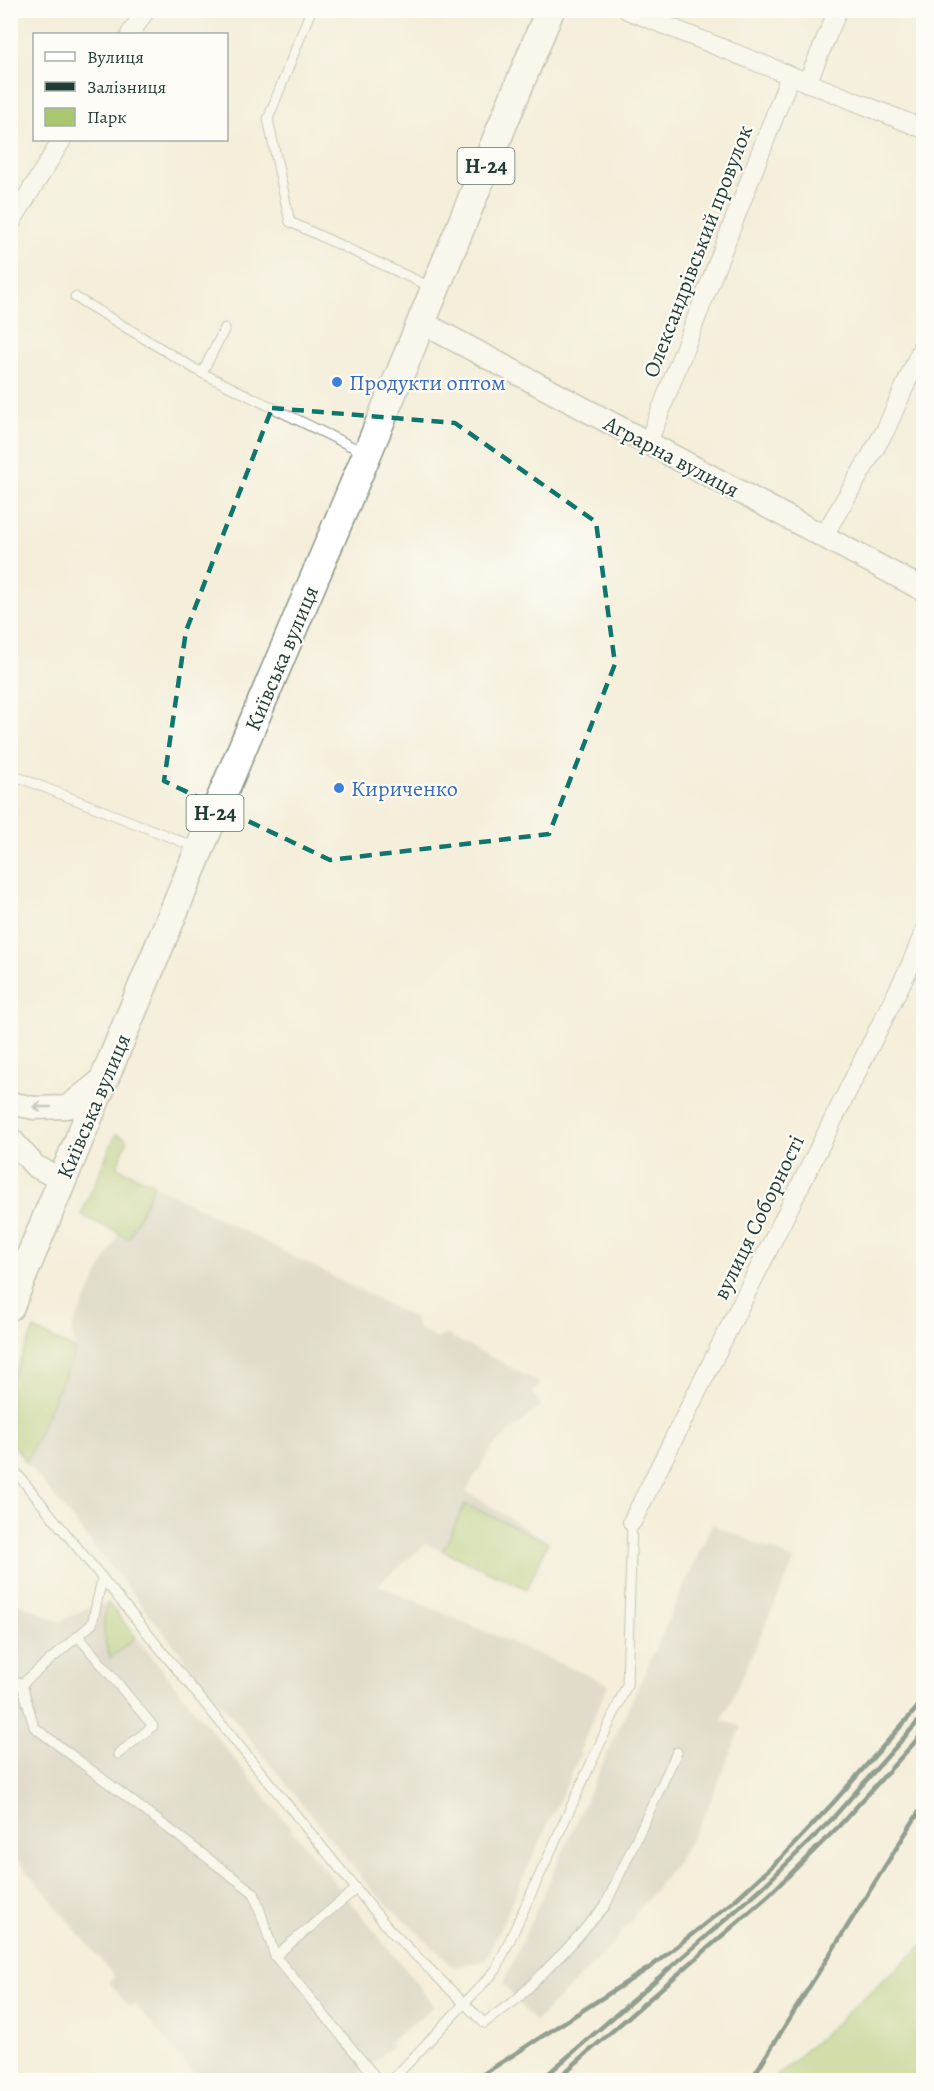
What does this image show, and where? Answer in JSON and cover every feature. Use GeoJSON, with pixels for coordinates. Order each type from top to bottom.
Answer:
{"type":"FeatureCollection","features":[{"type":"Feature","properties":{"kind":"main road","name":"Київська вулиця"},"geometry":{"type":"LineString","coordinates":[[10,1306],[367,454],[546,13]]}},
{"type":"Feature","properties":{"kind":"street"},"geometry":{"type":"LineString","coordinates":[[131,33],[146,10]]}},
{"type":"Feature","properties":{"kind":"street"},"geometry":{"type":"LineString","coordinates":[[627,10],[924,129]]}},
{"type":"Feature","properties":{"kind":"street","name":"Олександрівський провулок"},"geometry":{"type":"LineString","coordinates":[[648,443],[799,79],[838,10]]}},
{"type":"Feature","properties":{"kind":"street"},"geometry":{"type":"LineString","coordinates":[[10,224],[61,141]]}},
{"type":"Feature","properties":{"kind":"street","name":"Аграрна вулиця"},"geometry":{"type":"LineString","coordinates":[[421,322],[924,590]]}},
{"type":"Feature","properties":{"kind":"street"},"geometry":{"type":"LineString","coordinates":[[823,537],[885,431],[924,343]]}},
{"type":"Feature","properties":{"kind":"street","name":"вулиця Соборності"},"geometry":{"type":"LineString","coordinates":[[633,1522],[906,974],[924,932]]}},
{"type":"Feature","properties":{"kind":"street"},"geometry":{"type":"LineString","coordinates":[[10,1103],[34,1108],[68,1107],[105,1077]]}},
{"type":"Feature","properties":{"kind":"street"},"geometry":{"type":"LineString","coordinates":[[10,1138],[35,1166],[62,1180]]}},
{"type":"Feature","properties":{"kind":"lane"},"geometry":{"type":"LineString","coordinates":[[311,10],[268,119],[290,222],[435,289]]}},
{"type":"Feature","properties":{"kind":"lane"},"geometry":{"type":"LineString","coordinates":[[75,297],[202,374],[367,454]]}},
{"type":"Feature","properties":{"kind":"lane"},"geometry":{"type":"LineString","coordinates":[[202,374],[225,328]]}},
{"type":"Feature","properties":{"kind":"lane"},"geometry":{"type":"LineString","coordinates":[[10,774],[200,849]]}},
{"type":"Feature","properties":{"kind":"lane"},"geometry":{"type":"LineString","coordinates":[[10,1465],[389,1929],[484,2023],[517,2000],[600,1913],[609,1899],[677,1752]]}},
{"type":"Feature","properties":{"kind":"lane"},"geometry":{"type":"LineString","coordinates":[[392,2080],[496,1970],[627,1684],[633,1522]]}},
{"type":"Feature","properties":{"kind":"lane"},"geometry":{"type":"LineString","coordinates":[[22,1684],[92,1624],[102,1579]]}},
{"type":"Feature","properties":{"kind":"lane"},"geometry":{"type":"LineString","coordinates":[[78,1636],[153,1726],[118,1754]]}},
{"type":"Feature","properties":{"kind":"lane"},"geometry":{"type":"LineString","coordinates":[[10,1679],[22,1684]]}},
{"type":"Feature","properties":{"kind":"lane"},"geometry":{"type":"LineString","coordinates":[[22,1684],[34,1727],[254,1893],[275,1956],[378,2080]]}},
{"type":"Feature","properties":{"kind":"lane"},"geometry":{"type":"LineString","coordinates":[[275,1956],[356,1889]]}},
{"type":"Feature","properties":{"kind":"highlighted area"},"geometry":{"type":"Polygon","coordinates":[[[272,408],[455,423],[596,522],[615,664],[549,834],[330,860],[164,781],[186,631],[272,408]]]}},
{"type":"Feature","properties":{"kind":"shaded area"},"geometry":{"type":"Polygon","coordinates":[[[145,1180],[414,1318],[417,1327],[436,1339],[446,1334],[541,1383],[532,1393],[542,1405],[493,1447],[466,1491],[548,1542],[527,1589],[426,1544],[378,1585],[608,1684],[579,1752],[581,1753],[485,1961],[454,1967],[370,1888],[26,1462],[76,1350],[71,1330],[145,1180]]]}},
{"type":"Feature","properties":{"kind":"shaded area"},"geometry":{"type":"Polygon","coordinates":[[[712,1524],[795,1560],[722,1720],[741,1727],[705,1815],[677,1862],[607,1951],[535,2022],[503,1983],[712,1524]]]}},
{"type":"Feature","properties":{"kind":"shaded area"},"geometry":{"type":"Polygon","coordinates":[[[10,1599],[60,1622],[86,1608],[108,1603],[435,2006],[389,2043],[392,2047],[351,2080],[199,2080],[135,2004],[129,2007],[109,1982],[115,1977],[11,1852],[10,1599]]]}},
{"type":"Feature","properties":{"kind":"green space"},"geometry":{"type":"Polygon","coordinates":[[[116,1134],[125,1138],[127,1142],[117,1167],[154,1184],[129,1238],[81,1215],[116,1134]]]}},
{"type":"Feature","properties":{"kind":"green space"},"geometry":{"type":"Polygon","coordinates":[[[34,1329],[76,1350],[26,1462],[11,1441],[11,1381],[34,1329]]]}},
{"type":"Feature","properties":{"kind":"green space"},"geometry":{"type":"Polygon","coordinates":[[[465,1504],[548,1542],[527,1589],[443,1551],[465,1504]]]}},
{"type":"Feature","properties":{"kind":"green space"},"geometry":{"type":"Polygon","coordinates":[[[108,1603],[136,1637],[110,1658],[104,1631],[104,1617],[108,1603]]]}},
{"type":"Feature","properties":{"kind":"green space"},"geometry":{"type":"Polygon","coordinates":[[[923,1945],[923,2080],[775,2080],[779,2074],[923,1945]]]}},
{"type":"Feature","properties":{"kind":"railway"},"geometry":{"type":"LineString","coordinates":[[474,2080],[652,1966],[735,1900],[781,1858],[833,1803],[924,1700]]}},
{"type":"Feature","properties":{"kind":"railway"},"geometry":{"type":"LineString","coordinates":[[541,2080],[764,1886],[832,1819],[924,1715]]}},
{"type":"Feature","properties":{"kind":"railway"},"geometry":{"type":"LineString","coordinates":[[556,2080],[769,1895],[839,1826],[924,1732]]}},
{"type":"Feature","properties":{"kind":"railway"},"geometry":{"type":"LineString","coordinates":[[751,2080],[924,1804]]}},
{"type":"Feature","properties":{"kind":"place","name":"Продукти оптом"},"geometry":{"type":"Point","coordinates":[337,382]}},
{"type":"Feature","properties":{"kind":"place","name":"Кириченко"},"geometry":{"type":"Point","coordinates":[339,788]}}]}
